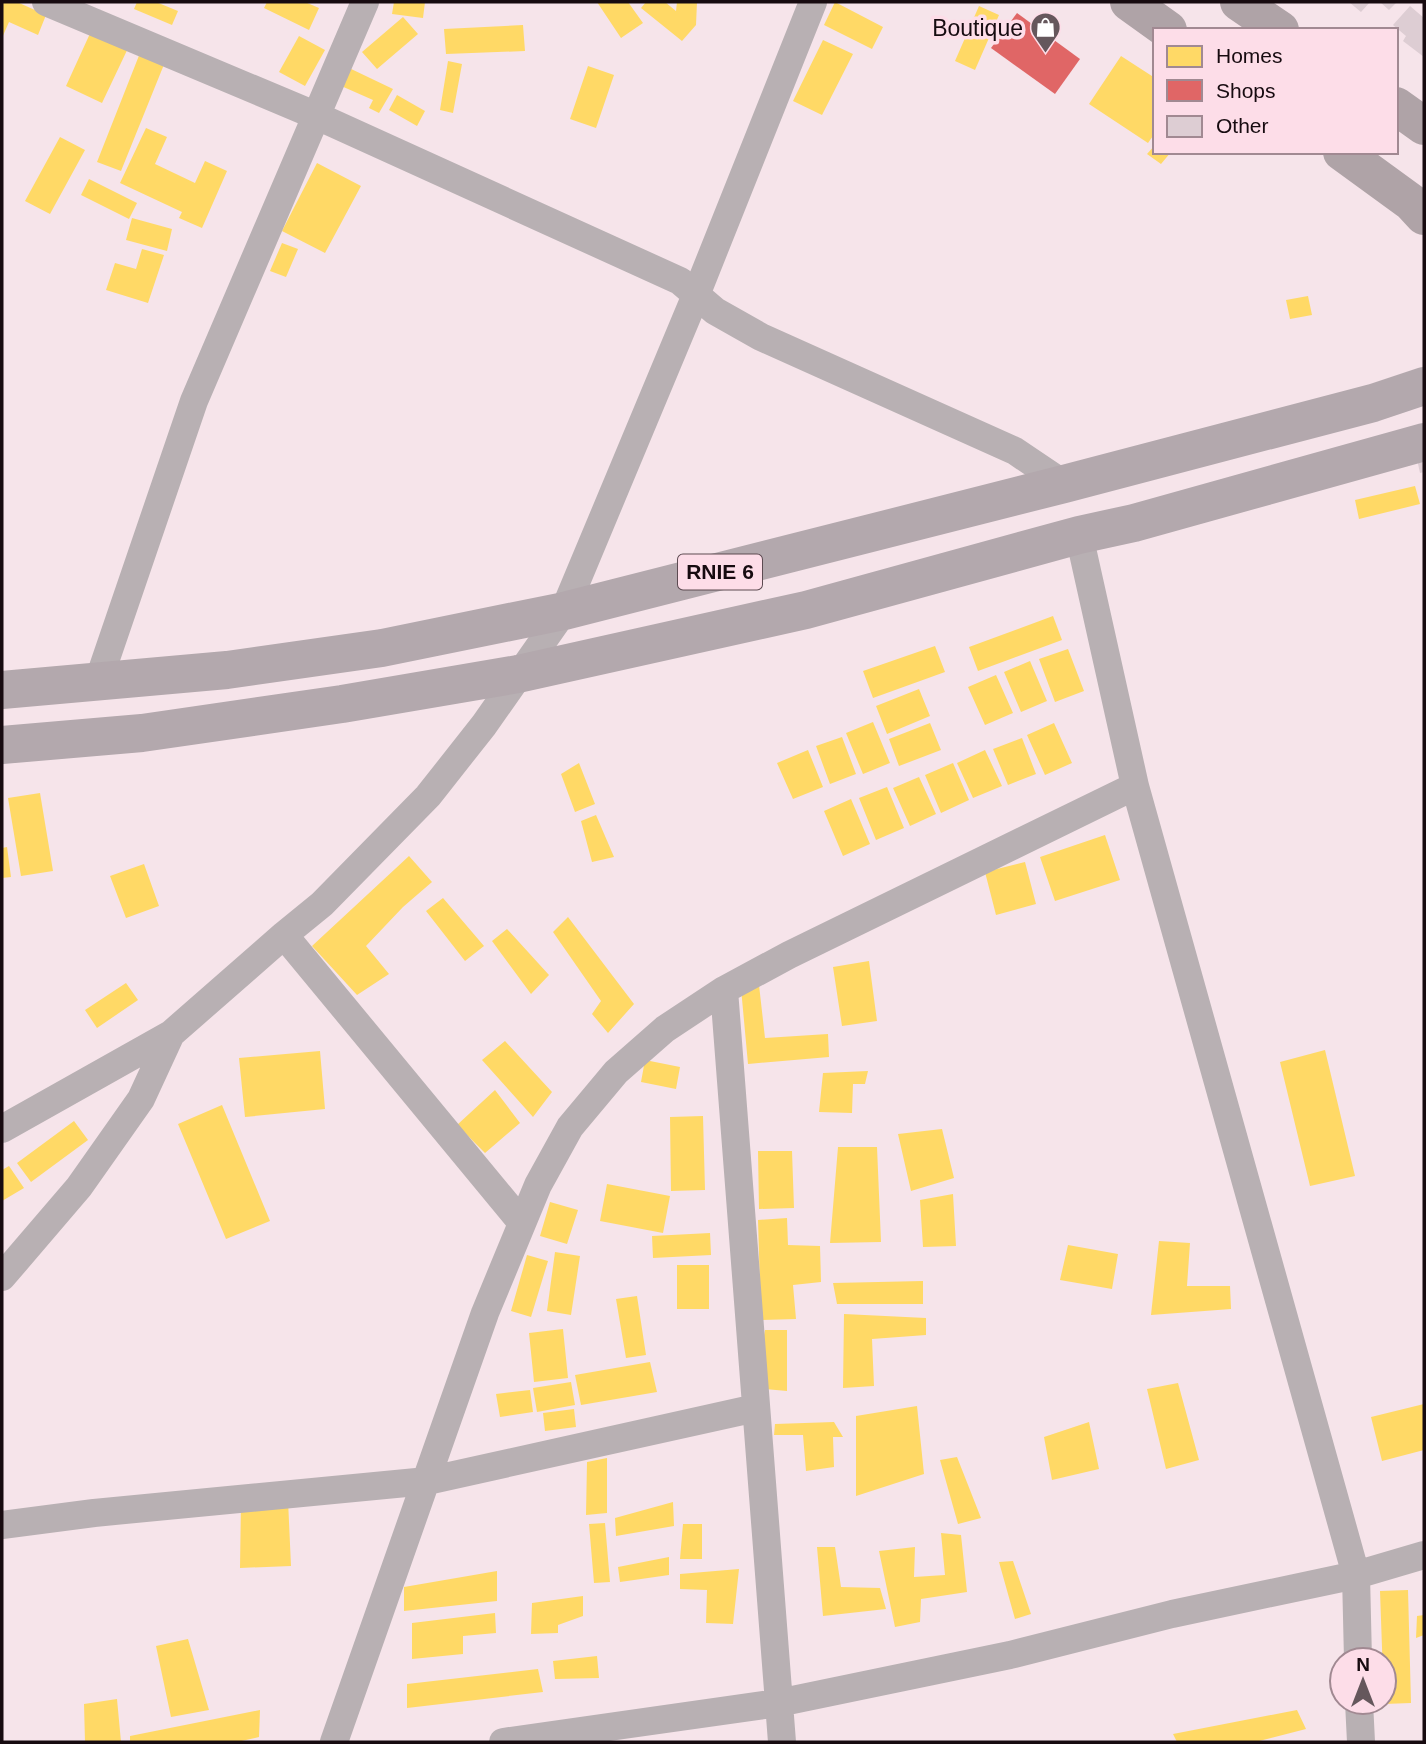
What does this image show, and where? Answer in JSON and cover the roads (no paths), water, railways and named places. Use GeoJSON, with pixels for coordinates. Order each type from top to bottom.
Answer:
{"type":"FeatureCollection","features":[{"type":"Feature","properties":{"kind":"highway"},"geometry":{"type":"LineString","coordinates":[[1129,2],[1165,28]]}},
{"type":"Feature","properties":{"kind":"highway"},"geometry":{"type":"LineString","coordinates":[[1239,2],[1277,28]]}},
{"type":"Feature","properties":{"kind":"highway"},"geometry":{"type":"LineString","coordinates":[[1398,107],[1424,126]]}},
{"type":"Feature","properties":{"kind":"highway"},"geometry":{"type":"LineString","coordinates":[[1345,154],[1412,203],[1424,216]]}},
{"type":"Feature","properties":{"kind":"main road","name":"RNIE 6"},"geometry":{"type":"LineString","coordinates":[[2,690],[227,670],[382,648],[564,611],[1064,484],[1373,403],[1424,386]]}},
{"type":"Feature","properties":{"kind":"main road","name":"RNIE 6"},"geometry":{"type":"LineString","coordinates":[[2,745],[142,733],[342,704],[519,674],[806,610],[1424,442]]}},
{"type":"Feature","properties":{"kind":"street"},"geometry":{"type":"LineString","coordinates":[[46,2],[317,116],[680,281],[715,311],[761,337],[1016,451],[1064,484]]}},
{"type":"Feature","properties":{"kind":"street"},"geometry":{"type":"LineString","coordinates":[[98,682],[194,401],[365,2]]}},
{"type":"Feature","properties":{"kind":"street"},"geometry":{"type":"LineString","coordinates":[[2,1129],[171,1034],[323,904],[428,796],[484,725],[564,611],[696,295],[813,2]]}},
{"type":"Feature","properties":{"kind":"street"},"geometry":{"type":"LineString","coordinates":[[1079,535],[1135,786],[1356,1575],[1358,1646]]}},
{"type":"Feature","properties":{"kind":"street"},"geometry":{"type":"LineString","coordinates":[[334,1742],[485,1313],[522,1223],[538,1185],[570,1127],[616,1072],[665,1029],[724,990],[789,955],[1135,786]]}},
{"type":"Feature","properties":{"kind":"street"},"geometry":{"type":"LineString","coordinates":[[284,935],[522,1223]]}},
{"type":"Feature","properties":{"kind":"street"},"geometry":{"type":"LineString","coordinates":[[724,990],[782,1742]]}},
{"type":"Feature","properties":{"kind":"street"},"geometry":{"type":"LineString","coordinates":[[2,1277],[79,1187],[141,1099],[171,1034]]}},
{"type":"Feature","properties":{"kind":"street"},"geometry":{"type":"LineString","coordinates":[[2,1525],[94,1513],[427,1481],[756,1408]]}},
{"type":"Feature","properties":{"kind":"street"},"geometry":{"type":"LineString","coordinates":[[503,1742],[778,1703],[1010,1655],[1172,1614],[1356,1575],[1424,1555]]}},
{"type":"Feature","properties":{"kind":"street"},"geometry":{"type":"LineString","coordinates":[[1360,1716],[1361,1742]]}},
{"type":"Feature","properties":{"kind":"place","name":"Boutique"},"geometry":{"type":"Point","coordinates":[1046,55]}}]}
